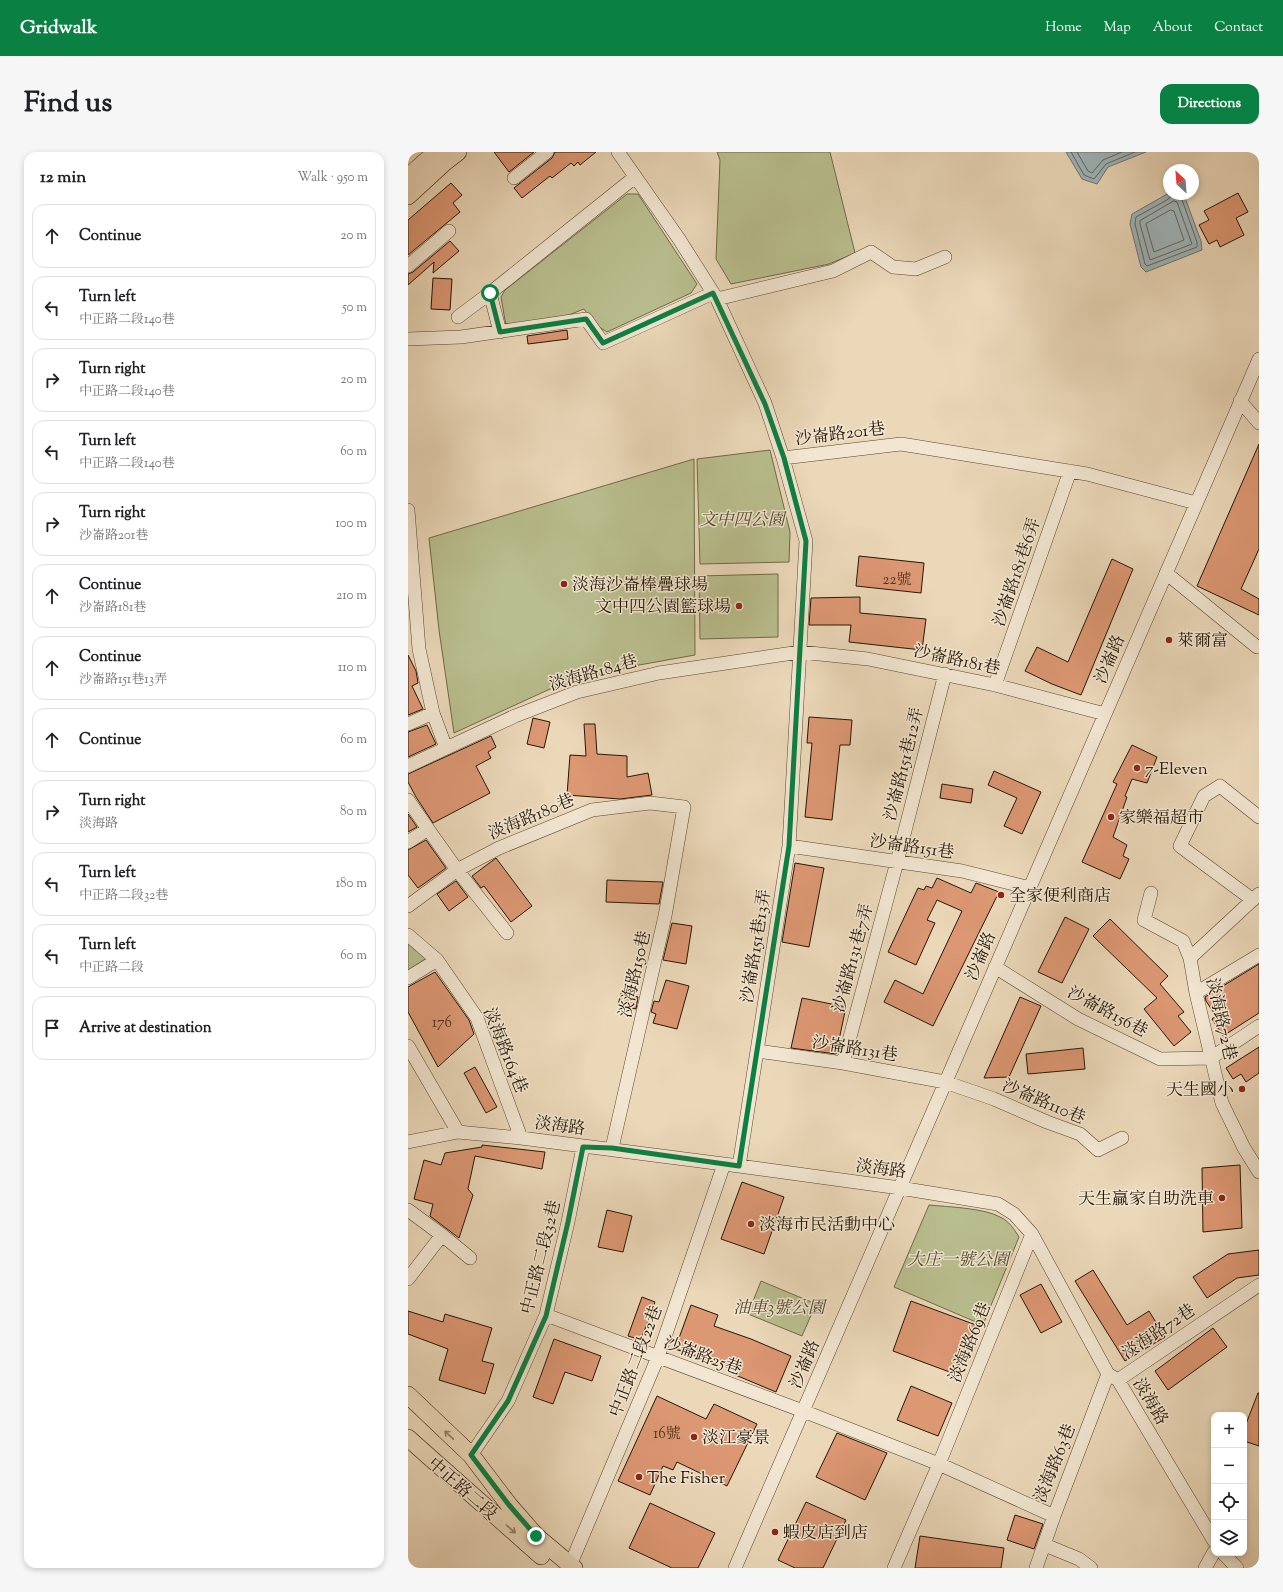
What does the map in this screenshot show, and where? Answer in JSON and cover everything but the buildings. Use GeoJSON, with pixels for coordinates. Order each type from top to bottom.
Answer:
{"type":"FeatureCollection","features":[{"type":"Feature","properties":{"kind":"main road"},"geometry":{"type":"LineString","coordinates":[[408,177],[440,155],[458,152]]}},
{"type":"Feature","properties":{"kind":"main road"},"geometry":{"type":"LineString","coordinates":[[408,196],[440,155]]}},
{"type":"Feature","properties":{"kind":"main road","name":"中正路二段"},"geometry":{"type":"LineString","coordinates":[[408,1395],[471,1455],[509,1505],[536,1536],[567,1567]]}},
{"type":"Feature","properties":{"kind":"main road","name":"中正路二段"},"geometry":{"type":"LineString","coordinates":[[408,1438],[567,1567]]}},
{"type":"Feature","properties":{"kind":"street"},"geometry":{"type":"LineString","coordinates":[[514,178],[547,152]]}},
{"type":"Feature","properties":{"kind":"street","name":"沙崙路201巷"},"geometry":{"type":"LineString","coordinates":[[618,152],[679,238],[715,296],[765,404],[784,458],[901,444],[1087,474],[1196,503]]}},
{"type":"Feature","properties":{"kind":"street"},"geometry":{"type":"LineString","coordinates":[[458,317],[635,177]]}},
{"type":"Feature","properties":{"kind":"street"},"geometry":{"type":"LineString","coordinates":[[408,266],[449,231]]}},
{"type":"Feature","properties":{"kind":"street"},"geometry":{"type":"LineString","coordinates":[[408,339],[461,337],[586,319],[603,343],[715,296],[833,271],[871,252],[893,267],[916,270],[945,257]]}},
{"type":"Feature","properties":{"kind":"street"},"geometry":{"type":"LineString","coordinates":[[490,293],[500,332]]}},
{"type":"Feature","properties":{"kind":"street","name":"沙崙路"},"geometry":{"type":"LineString","coordinates":[[735,1568],[1259,358]]}},
{"type":"Feature","properties":{"kind":"street"},"geometry":{"type":"LineString","coordinates":[[1240,401],[1259,423]]}},
{"type":"Feature","properties":{"kind":"street"},"geometry":{"type":"LineString","coordinates":[[784,458],[806,541],[789,846]]}},
{"type":"Feature","properties":{"kind":"street","name":"沙崙路181巷6弄"},"geometry":{"type":"LineString","coordinates":[[995,685],[1070,471]]}},
{"type":"Feature","properties":{"kind":"street"},"geometry":{"type":"LineString","coordinates":[[408,510],[414,652],[433,713],[446,748]]}},
{"type":"Feature","properties":{"kind":"street"},"geometry":{"type":"LineString","coordinates":[[1166,573],[1257,647],[1259,647]]}},
{"type":"Feature","properties":{"kind":"street","name":"沙崙路181巷"},"geometry":{"type":"LineString","coordinates":[[800,652],[868,659],[944,674],[995,685],[1105,714]]}},
{"type":"Feature","properties":{"kind":"street","name":"淡海路184巷"},"geometry":{"type":"LineString","coordinates":[[408,766],[515,716],[577,692],[659,673],[800,652]]}},
{"type":"Feature","properties":{"kind":"street","name":"沙崙路151巷12弄"},"geometry":{"type":"LineString","coordinates":[[897,862],[944,674]]}},
{"type":"Feature","properties":{"kind":"street"},"geometry":{"type":"LineString","coordinates":[[408,724],[433,713]]}},
{"type":"Feature","properties":{"kind":"street"},"geometry":{"type":"LineString","coordinates":[[1256,897],[1180,846],[1204,796],[1220,786],[1259,817]]}},
{"type":"Feature","properties":{"kind":"street"},"geometry":{"type":"LineString","coordinates":[[408,800],[457,870],[507,933]]}},
{"type":"Feature","properties":{"kind":"street","name":"淡海路180巷"},"geometry":{"type":"LineString","coordinates":[[408,906],[457,870],[499,848],[592,810],[650,804],[684,807]]}},
{"type":"Feature","properties":{"kind":"street","name":"淡海路150巷"},"geometry":{"type":"LineString","coordinates":[[612,1148],[665,916],[684,807]]}},
{"type":"Feature","properties":{"kind":"street"},"geometry":{"type":"LineString","coordinates":[[408,842],[428,829]]}},
{"type":"Feature","properties":{"kind":"street","name":"沙崙路151巷"},"geometry":{"type":"LineString","coordinates":[[789,846],[962,871],[1030,888]]}},
{"type":"Feature","properties":{"kind":"street","name":"沙崙路151巷13弄"},"geometry":{"type":"LineString","coordinates":[[739,1166],[789,846]]}},
{"type":"Feature","properties":{"kind":"street","name":"沙崙路131巷7弄"},"geometry":{"type":"LineString","coordinates":[[843,1063],[897,862]]}},
{"type":"Feature","properties":{"kind":"street"},"geometry":{"type":"LineString","coordinates":[[1151,893],[1144,920],[1183,942],[1190,958]]}},
{"type":"Feature","properties":{"kind":"street","name":"淡海路72巷"},"geometry":{"type":"LineString","coordinates":[[1256,897],[1190,958],[1196,993],[1222,1103],[1244,1148],[1259,1172]]}},
{"type":"Feature","properties":{"kind":"street"},"geometry":{"type":"LineString","coordinates":[[408,935],[437,960],[408,978]]}},
{"type":"Feature","properties":{"kind":"street"},"geometry":{"type":"LineString","coordinates":[[1196,993],[1259,955]]}},
{"type":"Feature","properties":{"kind":"street","name":"淡海路164巷"},"geometry":{"type":"LineString","coordinates":[[437,960],[477,1018],[521,1138]]}},
{"type":"Feature","properties":{"kind":"street","name":"沙崙路156巷"},"geometry":{"type":"LineString","coordinates":[[995,967],[1078,1019],[1160,1059],[1212,1058]]}},
{"type":"Feature","properties":{"kind":"street"},"geometry":{"type":"LineString","coordinates":[[1212,1058],[1259,1026]]}},
{"type":"Feature","properties":{"kind":"street"},"geometry":{"type":"LineString","coordinates":[[408,1046],[458,1132]]}},
{"type":"Feature","properties":{"kind":"street","name":"沙崙路131巷"},"geometry":{"type":"LineString","coordinates":[[758,1051],[843,1063],[946,1082]]}},
{"type":"Feature","properties":{"kind":"street","name":"沙崙路110巷"},"geometry":{"type":"LineString","coordinates":[[946,1082],[994,1099],[1047,1122],[1080,1134],[1098,1150],[1122,1138]]}},
{"type":"Feature","properties":{"kind":"street","name":"淡海路"},"geometry":{"type":"LineString","coordinates":[[410,1145],[458,1132],[521,1138],[583,1147],[612,1148],[900,1188],[998,1204],[1014,1214],[1032,1234],[1113,1377],[1211,1536]]}},
{"type":"Feature","properties":{"kind":"street","name":"中正路二段32巷"},"geometry":{"type":"LineString","coordinates":[[471,1455],[508,1401],[546,1316],[568,1222],[583,1147]]}},
{"type":"Feature","properties":{"kind":"street","name":"中正路二段22巷"},"geometry":{"type":"LineString","coordinates":[[567,1567],[658,1357],[724,1164]]}},
{"type":"Feature","properties":{"kind":"street"},"geometry":{"type":"LineString","coordinates":[[408,1210],[470,1258]]}},
{"type":"Feature","properties":{"kind":"street","name":"淡海路69巷"},"geometry":{"type":"LineString","coordinates":[[894,1568],[939,1464],[1032,1234]]}},
{"type":"Feature","properties":{"kind":"street"},"geometry":{"type":"LineString","coordinates":[[408,1279],[442,1235]]}},
{"type":"Feature","properties":{"kind":"street","name":"淡海路72巷"},"geometry":{"type":"LineString","coordinates":[[1113,1377],[1259,1285]]}},
{"type":"Feature","properties":{"kind":"street","name":"沙崙路25巷"},"geometry":{"type":"LineString","coordinates":[[546,1316],[803,1411],[939,1464]]}},
{"type":"Feature","properties":{"kind":"street","name":"淡海路63巷"},"geometry":{"type":"LineString","coordinates":[[939,1464],[1054,1516],[1113,1377]]}},
{"type":"Feature","properties":{"kind":"street"},"geometry":{"type":"LineString","coordinates":[[1036,1568],[1054,1516]]}},
{"type":"Feature","properties":{"kind":"street"},"geometry":{"type":"LineString","coordinates":[[1045,1545],[1079,1559],[1092,1568]]}},
{"type":"Feature","properties":{"kind":"street"},"geometry":{"type":"LineString","coordinates":[[1205,1568],[1212,1556]]}},
{"type":"Feature","properties":{"kind":"street"},"geometry":{"type":"LineString","coordinates":[[1226,1556],[1237,1568]]}},
{"type":"Feature","properties":{"kind":"green space"},"geometry":{"type":"Polygon","coordinates":[[[717,152],[830,152],[855,253],[829,264],[731,284],[716,259],[720,160],[717,152]]]}},
{"type":"Feature","properties":{"kind":"green space"},"geometry":{"type":"Polygon","coordinates":[[[627,194],[638,194],[697,284],[691,293],[607,332],[596,325],[584,309],[561,318],[506,326],[501,297],[505,290],[627,194]]]}},
{"type":"Feature","properties":{"kind":"green space","name":"文中四公園"},"geometry":{"type":"Polygon","coordinates":[[[770,450],[790,532],[789,562],[700,564],[697,459],[770,450]]]}},
{"type":"Feature","properties":{"kind":"green space","name":"淡海沙崙棒疊球場"},"geometry":{"type":"Polygon","coordinates":[[[694,459],[695,655],[628,667],[550,689],[454,733],[439,630],[429,538],[694,459]]]}},
{"type":"Feature","properties":{"kind":"green space","name":"文中四公園籃球場"},"geometry":{"type":"Polygon","coordinates":[[[778,574],[778,637],[700,639],[699,576],[778,574]]]}},
{"type":"Feature","properties":{"kind":"green space"},"geometry":{"type":"Polygon","coordinates":[[[408,942],[427,958],[408,970],[408,942]]]}},
{"type":"Feature","properties":{"kind":"green space","name":"大庄一號公園"},"geometry":{"type":"Polygon","coordinates":[[[929,1205],[966,1208],[993,1214],[1009,1223],[1019,1237],[983,1325],[894,1287],[929,1205]]]}},
{"type":"Feature","properties":{"kind":"green space","name":"油車3號公園"},"geometry":{"type":"Polygon","coordinates":[[[761,1281],[816,1304],[802,1336],[748,1314],[761,1281]]]}},
{"type":"Feature","properties":{"kind":"water"},"geometry":{"type":"Polygon","coordinates":[[[1066,152],[1146,152],[1108,167],[1097,184],[1082,179],[1066,152]]]}},
{"type":"Feature","properties":{"kind":"water"},"geometry":{"type":"Polygon","coordinates":[[[1163,196],[1163,200],[1186,200],[1201,241],[1202,250],[1146,272],[1141,267],[1130,224],[1132,214],[1163,196]]]}},
{"type":"Feature","properties":{"kind":"place","name":"淡海沙崙棒疊球場"},"geometry":{"type":"Point","coordinates":[564,584]}},
{"type":"Feature","properties":{"kind":"place","name":"文中四公園籃球場"},"geometry":{"type":"Point","coordinates":[739,606]}},
{"type":"Feature","properties":{"kind":"place","name":"萊爾富"},"geometry":{"type":"Point","coordinates":[1169,640]}},
{"type":"Feature","properties":{"kind":"place","name":"7-Eleven"},"geometry":{"type":"Point","coordinates":[1137,768]}},
{"type":"Feature","properties":{"kind":"place","name":"家樂福超市"},"geometry":{"type":"Point","coordinates":[1111,817]}},
{"type":"Feature","properties":{"kind":"place","name":"全家便利商店"},"geometry":{"type":"Point","coordinates":[1001,895]}},
{"type":"Feature","properties":{"kind":"place","name":"天生國小"},"geometry":{"type":"Point","coordinates":[1242,1089]}},
{"type":"Feature","properties":{"kind":"place","name":"天生贏家自助洗車"},"geometry":{"type":"Point","coordinates":[1222,1198]}},
{"type":"Feature","properties":{"kind":"place","name":"淡海市民活動中心"},"geometry":{"type":"Point","coordinates":[751,1224]}},
{"type":"Feature","properties":{"kind":"place","name":"淡江豪景"},"geometry":{"type":"Point","coordinates":[694,1437]}},
{"type":"Feature","properties":{"kind":"place","name":"The Fisher"},"geometry":{"type":"Point","coordinates":[639,1477]}},
{"type":"Feature","properties":{"kind":"place","name":"蝦皮店到店"},"geometry":{"type":"Point","coordinates":[775,1532]}},
{"type":"Feature","properties":{"kind":"route"},"geometry":{"type":"LineString","coordinates":[[490,293],[500,332],[586,319],[603,343],[713,293],[765,404],[784,458],[806,541],[789,846],[739,1166],[612,1148],[583,1147],[568,1222],[546,1316],[508,1401],[471,1455],[509,1505],[536,1536]]}}]}
